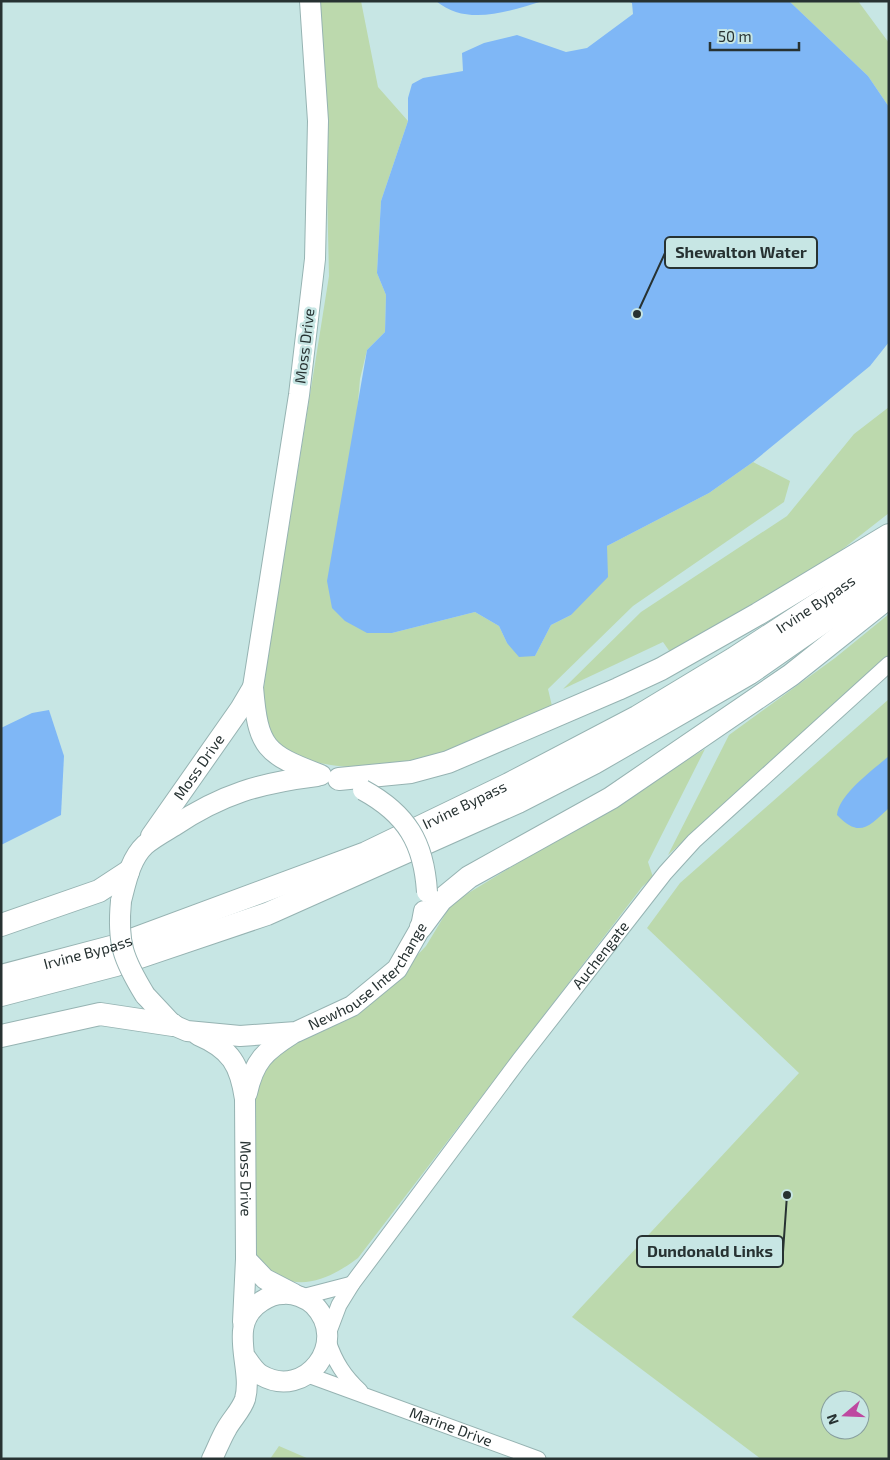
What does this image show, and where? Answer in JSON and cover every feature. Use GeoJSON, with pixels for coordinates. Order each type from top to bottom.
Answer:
{"type":"FeatureCollection","features":[{"type":"Feature","properties":{"kind":"highway"},"geometry":{"type":"LineString","coordinates":[[330,777],[411,772],[448,762],[618,690],[661,669],[766,609],[889,535]]}},
{"type":"Feature","properties":{"kind":"highway","name":"Irvine Bypass"},"geometry":{"type":"LineString","coordinates":[[1,976],[115,946],[366,853],[517,780],[637,717],[742,654],[889,554]]}},
{"type":"Feature","properties":{"kind":"highway","name":"Irvine Bypass"},"geometry":{"type":"LineString","coordinates":[[1,995],[116,965],[267,914],[518,802],[594,762],[750,673],[889,576]]}},
{"type":"Feature","properties":{"kind":"highway"},"geometry":{"type":"LineString","coordinates":[[421,927],[441,900],[469,877],[611,798],[791,675],[889,597]]}},
{"type":"Feature","properties":{"kind":"highway"},"geometry":{"type":"LineString","coordinates":[[1,925],[99,891],[128,872]]}},
{"type":"Feature","properties":{"kind":"highway"},"geometry":{"type":"LineString","coordinates":[[1,1036],[100,1014],[136,1018],[180,1028]]}},
{"type":"Feature","properties":{"kind":"main road","name":"Moss Drive"},"geometry":{"type":"LineString","coordinates":[[310,1],[318,120],[315,259],[299,395],[253,687],[255,714],[261,736],[272,753],[292,764],[330,777]]}},
{"type":"Feature","properties":{"kind":"main road","name":"Moss Drive"},"geometry":{"type":"LineString","coordinates":[[144,846],[240,709],[253,687]]}},
{"type":"Feature","properties":{"kind":"main road","name":"Newhouse Interchange"},"geometry":{"type":"LineString","coordinates":[[180,1028],[240,1036],[296,1032],[352,1006],[397,969],[421,927],[427,892],[426,867],[418,842],[395,812],[363,790],[330,777]]}},
{"type":"Feature","properties":{"kind":"main road"},"geometry":{"type":"LineString","coordinates":[[180,1028],[145,995],[123,954],[118,930],[121,901],[128,872],[144,846],[199,809],[237,792],[274,781],[330,777]]}},
{"type":"Feature","properties":{"kind":"main road","name":"Moss Drive"},"geometry":{"type":"LineString","coordinates":[[180,1028],[214,1042],[233,1058],[242,1075],[245,1099],[246,1259],[243,1324]]}},
{"type":"Feature","properties":{"kind":"main road","name":"Moss Drive"},"geometry":{"type":"LineString","coordinates":[[245,1099],[251,1072],[258,1062],[271,1048],[296,1032]]}},
{"type":"Feature","properties":{"kind":"main road"},"geometry":{"type":"LineString","coordinates":[[244,1400],[302,1377],[321,1362],[328,1337],[320,1312],[300,1297],[266,1279],[246,1259]]}},
{"type":"Feature","properties":{"kind":"main road"},"geometry":{"type":"LineString","coordinates":[[212,1459],[226,1429],[244,1400],[246,1382],[241,1341],[243,1324],[254,1306],[270,1296],[284,1294],[300,1297]]}},
{"type":"Feature","properties":{"kind":"main road"},"geometry":{"type":"LineString","coordinates":[[244,1355],[256,1371],[276,1381],[302,1377]]}},
{"type":"Feature","properties":{"kind":"street","name":"Auchengate"},"geometry":{"type":"LineString","coordinates":[[328,1337],[339,1305],[352,1284],[520,1060],[665,873],[694,841],[889,664]]}},
{"type":"Feature","properties":{"kind":"street"},"geometry":{"type":"LineString","coordinates":[[300,1297],[352,1284]]}},
{"type":"Feature","properties":{"kind":"street","name":"Marine Drive"},"geometry":{"type":"LineString","coordinates":[[328,1337],[335,1360],[346,1379],[364,1395]]}},
{"type":"Feature","properties":{"kind":"street","name":"Marine Drive"},"geometry":{"type":"LineString","coordinates":[[302,1377],[364,1395],[538,1459]]}},
{"type":"Feature","properties":{"kind":"green space"},"geometry":{"type":"Polygon","coordinates":[[[318,1],[361,1],[378,87],[408,121],[381,201],[377,273],[386,295],[385,332],[367,350],[360,379],[357,413],[367,633],[392,633],[475,612],[499,626],[507,643],[535,656],[551,625],[571,615],[607,546],[709,493],[753,462],[790,481],[784,502],[633,606],[548,689],[552,706],[442,759],[402,766],[376,768],[349,767],[323,764],[300,757],[281,747],[269,733],[263,710],[266,670],[329,276],[324,56],[318,1]]]}},
{"type":"Feature","properties":{"kind":"green space"},"geometry":{"type":"Polygon","coordinates":[[[789,1],[858,1],[889,43],[889,107],[868,76],[789,1]]]}},
{"type":"Feature","properties":{"kind":"green space"},"geometry":{"type":"Polygon","coordinates":[[[889,407],[889,513],[830,559],[670,652],[663,642],[563,689],[641,612],[787,516],[854,434],[889,407]]]}},
{"type":"Feature","properties":{"kind":"green space"},"geometry":{"type":"Polygon","coordinates":[[[889,614],[889,657],[668,855],[729,735],[835,658],[889,614]]]}},
{"type":"Feature","properties":{"kind":"green space"},"geometry":{"type":"Polygon","coordinates":[[[889,699],[889,1459],[761,1459],[572,1317],[799,1073],[647,928],[680,883],[889,699]]]}},
{"type":"Feature","properties":{"kind":"green space"},"geometry":{"type":"Polygon","coordinates":[[[705,749],[648,862],[653,877],[642,887],[358,1258],[335,1273],[323,1278],[299,1282],[286,1280],[275,1275],[263,1265],[258,1258],[253,1244],[254,1098],[262,1071],[276,1051],[376,999],[426,946],[452,903],[705,749]]]}},
{"type":"Feature","properties":{"kind":"green space"},"geometry":{"type":"Polygon","coordinates":[[[279,1446],[309,1459],[270,1459],[279,1446]]]}},
{"type":"Feature","properties":{"kind":"water"},"geometry":{"type":"Polygon","coordinates":[[[436,1],[543,1],[488,15],[475,15],[448,9],[436,1]]]}},
{"type":"Feature","properties":{"kind":"water"},"geometry":{"type":"Polygon","coordinates":[[[627,1],[789,1],[868,76],[889,107],[889,342],[870,366],[753,462],[709,493],[607,546],[608,577],[571,615],[551,625],[535,656],[519,657],[507,643],[499,626],[475,612],[392,633],[367,633],[345,621],[332,608],[327,581],[367,350],[385,332],[386,295],[377,273],[381,201],[408,121],[408,98],[412,84],[423,78],[463,71],[462,53],[484,43],[517,35],[566,52],[587,48],[633,14],[632,3],[627,1]]]}},
{"type":"Feature","properties":{"kind":"water"},"geometry":{"type":"Polygon","coordinates":[[[49,710],[64,756],[61,815],[1,845],[1,728],[32,713],[49,710]]]}},
{"type":"Feature","properties":{"kind":"water"},"geometry":{"type":"Polygon","coordinates":[[[889,756],[889,808],[870,824],[858,828],[852,827],[837,815],[839,807],[850,791],[889,756]]]}},
{"type":"Feature","properties":{"kind":"place","name":"Shewalton Water"},"geometry":{"type":"Point","coordinates":[637,314]}},
{"type":"Feature","properties":{"kind":"place","name":"Dundonald Links"},"geometry":{"type":"Point","coordinates":[787,1195]}}]}
